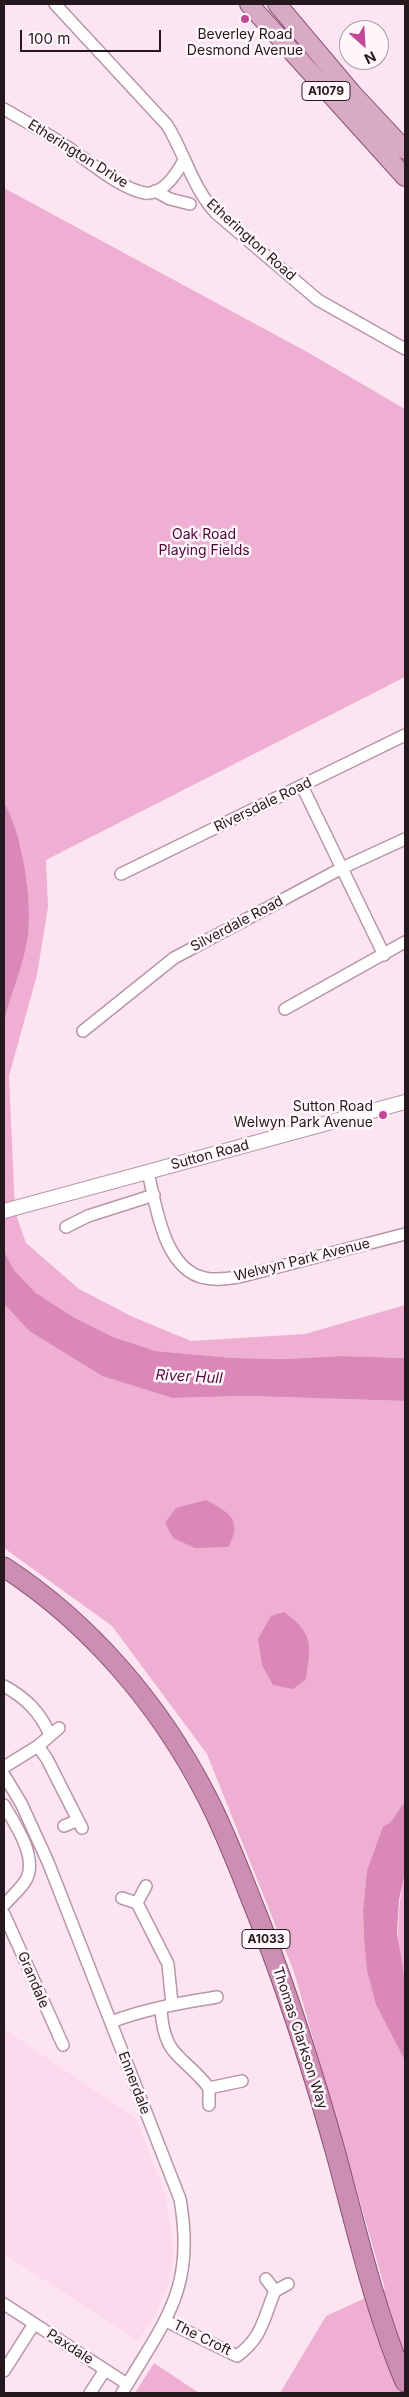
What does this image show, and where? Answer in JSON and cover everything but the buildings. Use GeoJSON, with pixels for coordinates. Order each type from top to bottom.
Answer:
{"type":"FeatureCollection","features":[{"type":"Feature","properties":{"kind":"highway","name":"Thomas Clarkson Way"},"geometry":{"type":"LineString","coordinates":[[4,1567],[52,1602],[116,1663],[165,1726],[207,1796],[232,1851],[284,1987],[335,2151],[372,2290],[405,2382]]}},
{"type":"Feature","properties":{"kind":"main road","name":"A1079"},"geometry":{"type":"LineString","coordinates":[[249,4],[405,177]]}},
{"type":"Feature","properties":{"kind":"main road","name":"A1079"},"geometry":{"type":"LineString","coordinates":[[277,4],[405,150]]}},
{"type":"Feature","properties":{"kind":"street","name":"Etherington Road"},"geometry":{"type":"LineString","coordinates":[[55,4],[167,125],[179,144],[190,177],[205,202],[318,300],[405,349]]}},
{"type":"Feature","properties":{"kind":"street","name":"Etherington Drive"},"geometry":{"type":"LineString","coordinates":[[4,109],[51,136],[122,184],[146,193],[155,191],[170,199],[190,204]]}},
{"type":"Feature","properties":{"kind":"street"},"geometry":{"type":"LineString","coordinates":[[364,133],[378,120]]}},
{"type":"Feature","properties":{"kind":"street"},"geometry":{"type":"LineString","coordinates":[[155,191],[171,180],[184,160]]}},
{"type":"Feature","properties":{"kind":"street"},"geometry":{"type":"LineString","coordinates":[[171,180],[190,177]]}},
{"type":"Feature","properties":{"kind":"street","name":"Riversdale Road"},"geometry":{"type":"LineString","coordinates":[[121,874],[405,735]]}},
{"type":"Feature","properties":{"kind":"street"},"geometry":{"type":"LineString","coordinates":[[302,786],[384,955]]}},
{"type":"Feature","properties":{"kind":"street","name":"Silverdale Road"},"geometry":{"type":"LineString","coordinates":[[83,1031],[174,958],[342,868],[405,839]]}},
{"type":"Feature","properties":{"kind":"street"},"geometry":{"type":"LineString","coordinates":[[285,1009],[405,942]]}},
{"type":"Feature","properties":{"kind":"street","name":"Sutton Road"},"geometry":{"type":"LineString","coordinates":[[10,1209],[405,1102]]}},
{"type":"Feature","properties":{"kind":"street","name":"Welwyn Park Avenue"},"geometry":{"type":"LineString","coordinates":[[148,1172],[168,1246],[179,1263],[190,1272],[204,1278],[222,1279],[243,1276],[405,1234]]}},
{"type":"Feature","properties":{"kind":"street"},"geometry":{"type":"LineString","coordinates":[[66,1227],[88,1216],[154,1195]]}},
{"type":"Feature","properties":{"kind":"street"},"geometry":{"type":"LineString","coordinates":[[4,1686],[31,1704],[54,1732],[38,1746],[4,1767]]}},
{"type":"Feature","properties":{"kind":"street"},"geometry":{"type":"LineString","coordinates":[[38,1746],[47,1759],[80,1824],[64,1826]]}},
{"type":"Feature","properties":{"kind":"street","name":"Ennerdale"},"geometry":{"type":"LineString","coordinates":[[4,1774],[21,1803],[48,1862],[182,2208],[185,2248],[183,2271],[178,2292],[166,2321],[124,2388]]}},
{"type":"Feature","properties":{"kind":"street"},"geometry":{"type":"LineString","coordinates":[[4,1805],[28,1854],[30,1867],[26,1879],[4,1905]]}},
{"type":"Feature","properties":{"kind":"street"},"geometry":{"type":"LineString","coordinates":[[137,1903],[146,1886]]}},
{"type":"Feature","properties":{"kind":"street"},"geometry":{"type":"LineString","coordinates":[[122,1898],[137,1903],[168,1964],[163,2031],[172,2051],[209,2088],[208,2105]]}},
{"type":"Feature","properties":{"kind":"street","name":"Grandale"},"geometry":{"type":"LineString","coordinates":[[4,1914],[64,2045]]}},
{"type":"Feature","properties":{"kind":"street"},"geometry":{"type":"LineString","coordinates":[[111,2022],[140,2011],[217,1997]]}},
{"type":"Feature","properties":{"kind":"street"},"geometry":{"type":"LineString","coordinates":[[209,2088],[242,2081]]}},
{"type":"Feature","properties":{"kind":"street"},"geometry":{"type":"LineString","coordinates":[[266,2279],[275,2292],[288,2284]]}},
{"type":"Feature","properties":{"kind":"street","name":"The Croft"},"geometry":{"type":"LineString","coordinates":[[166,2321],[240,2360],[259,2335],[275,2292]]}},
{"type":"Feature","properties":{"kind":"street","name":"Paxdale"},"geometry":{"type":"LineString","coordinates":[[4,2304],[105,2370],[124,2388]]}},
{"type":"Feature","properties":{"kind":"street","name":"Paxdale"},"geometry":{"type":"LineString","coordinates":[[4,2371],[34,2324]]}},
{"type":"Feature","properties":{"kind":"street","name":"Paxdale"},"geometry":{"type":"LineString","coordinates":[[90,2393],[105,2370]]}},
{"type":"Feature","properties":{"kind":"shaded area"},"geometry":{"type":"Polygon","coordinates":[[[4,2029],[136,2118],[166,2196],[174,2254],[168,2287],[155,2315],[138,2341],[4,2254],[4,2029]]]}},
{"type":"Feature","properties":{"kind":"green space","name":"Oak Road Playing Fields"},"geometry":{"type":"Polygon","coordinates":[[[4,188],[309,353],[405,409],[405,677],[46,860],[48,907],[37,975],[9,1076],[15,1212],[26,1243],[79,1289],[133,1317],[191,1341],[305,1334],[405,1305],[405,1358],[342,1356],[283,1359],[233,1358],[156,1351],[113,1337],[75,1318],[36,1293],[14,1270],[4,1251],[4,1021],[27,883],[21,847],[4,803],[4,188]]]}},
{"type":"Feature","properties":{"kind":"green space"},"geometry":{"type":"Polygon","coordinates":[[[4,1304],[29,1331],[102,1376],[172,1398],[247,1396],[405,1401],[405,1801],[390,1823],[383,1826],[367,1870],[363,1910],[364,1938],[376,2005],[405,2061],[405,2393],[280,2393],[326,2316],[385,2289],[294,1972],[207,1754],[112,1626],[4,1548],[4,1304]]]}},
{"type":"Feature","properties":{"kind":"green space"},"geometry":{"type":"Polygon","coordinates":[[[405,1873],[405,1981],[398,1940],[398,1927],[405,1873]]]}},
{"type":"Feature","properties":{"kind":"green space"},"geometry":{"type":"Polygon","coordinates":[[[154,2363],[199,2393],[135,2393],[154,2363]]]}},
{"type":"Feature","properties":{"kind":"water"},"geometry":{"type":"Polygon","coordinates":[[[4,803],[11,816],[25,867],[29,920],[24,957],[4,1021],[4,803]]]}},
{"type":"Feature","properties":{"kind":"water","name":"River Hull"},"geometry":{"type":"Polygon","coordinates":[[[4,1251],[14,1270],[36,1293],[75,1318],[113,1337],[156,1351],[233,1358],[283,1359],[342,1356],[405,1358],[405,1401],[247,1396],[172,1398],[102,1376],[29,1331],[4,1304],[4,1251]]]}},
{"type":"Feature","properties":{"kind":"water"},"geometry":{"type":"Polygon","coordinates":[[[206,1500],[227,1513],[234,1523],[233,1538],[228,1547],[195,1548],[173,1538],[165,1523],[176,1508],[206,1500]]]}},
{"type":"Feature","properties":{"kind":"water"},"geometry":{"type":"Polygon","coordinates":[[[284,1612],[301,1627],[308,1641],[309,1648],[306,1679],[293,1689],[273,1685],[262,1665],[258,1639],[271,1616],[284,1612]]]}},
{"type":"Feature","properties":{"kind":"water"},"geometry":{"type":"Polygon","coordinates":[[[405,1801],[405,1873],[399,1900],[397,1933],[405,1981],[405,2061],[376,2005],[367,1970],[363,1910],[367,1870],[383,1826],[390,1823],[405,1801]]]}},
{"type":"Feature","properties":{"kind":"place","name":"Beverley Road Desmond Avenue"},"geometry":{"type":"Point","coordinates":[245,19]}},
{"type":"Feature","properties":{"kind":"place","name":"Sutton Road Welwyn Park Avenue"},"geometry":{"type":"Point","coordinates":[383,1115]}}]}
